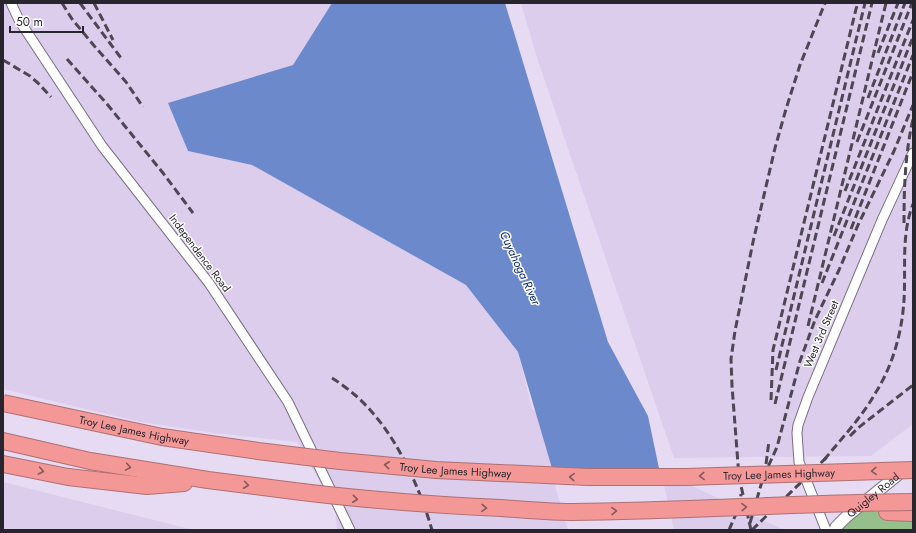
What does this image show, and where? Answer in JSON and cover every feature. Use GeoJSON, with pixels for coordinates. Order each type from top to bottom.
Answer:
{"type":"FeatureCollection","features":[{"type":"Feature","properties":{"kind":"highway","name":"Troy Lee James Highway"},"geometry":{"type":"LineString","coordinates":[[3,403],[162,437],[258,451],[436,470],[596,477],[685,477],[913,470]]}},
{"type":"Feature","properties":{"kind":"highway"},"geometry":{"type":"LineString","coordinates":[[3,441],[90,460],[208,480],[356,499],[456,506],[570,512],[913,502]]}},
{"type":"Feature","properties":{"kind":"highway"},"geometry":{"type":"LineString","coordinates":[[3,464],[68,476],[147,486],[208,480]]}},
{"type":"Feature","properties":{"kind":"highway"},"geometry":{"type":"LineString","coordinates":[[853,503],[887,512],[913,513]]}},
{"type":"Feature","properties":{"kind":"street","name":"Independence Road"},"geometry":{"type":"LineString","coordinates":[[11,3],[20,20],[102,146],[208,283],[288,402],[350,530]]}},
{"type":"Feature","properties":{"kind":"street","name":"West 3rd Street"},"geometry":{"type":"LineString","coordinates":[[826,530],[799,462],[797,433],[798,425],[811,390],[882,220],[913,153]]}},
{"type":"Feature","properties":{"kind":"street","name":"Quigley Road"},"geometry":{"type":"LineString","coordinates":[[835,530],[846,517],[913,463]]}},
{"type":"Feature","properties":{"kind":"shaded area"},"geometry":{"type":"Polygon","coordinates":[[[3,3],[332,3],[293,65],[169,103],[188,151],[252,165],[466,285],[518,352],[532,409],[784,530],[337,530],[335,508],[297,442],[214,433],[141,422],[3,389],[3,3]]]}},
{"type":"Feature","properties":{"kind":"shaded area"},"geometry":{"type":"Polygon","coordinates":[[[521,3],[913,3],[913,424],[871,456],[674,458],[537,58],[521,3]]]}},
{"type":"Feature","properties":{"kind":"shaded area"},"geometry":{"type":"Polygon","coordinates":[[[3,482],[194,530],[3,530],[3,482]]]}},
{"type":"Feature","properties":{"kind":"green space"},"geometry":{"type":"Polygon","coordinates":[[[862,504],[866,510],[913,516],[913,530],[835,530],[862,504]]]}},
{"type":"Feature","properties":{"kind":"water","name":"Cuyahoga River"},"geometry":{"type":"Polygon","coordinates":[[[332,3],[505,3],[608,342],[648,416],[672,530],[570,530],[518,352],[466,285],[252,165],[188,151],[168,103],[293,65],[332,3]]]}},
{"type":"Feature","properties":{"kind":"pier"},"geometry":{"type":"Polygon","coordinates":[[[550,469],[661,471],[674,530],[568,530],[550,469]]]}},
{"type":"Feature","properties":{"kind":"railway"},"geometry":{"type":"LineString","coordinates":[[62,3],[72,19],[126,82],[143,107]]}},
{"type":"Feature","properties":{"kind":"railway"},"geometry":{"type":"LineString","coordinates":[[80,3],[121,58]]}},
{"type":"Feature","properties":{"kind":"railway"},"geometry":{"type":"LineString","coordinates":[[94,3],[113,40]]}},
{"type":"Feature","properties":{"kind":"railway"},"geometry":{"type":"LineString","coordinates":[[751,530],[739,477],[731,359],[735,331],[753,242],[775,148],[800,65],[825,3]]}},
{"type":"Feature","properties":{"kind":"railway"},"geometry":{"type":"LineString","coordinates":[[771,400],[773,350],[858,3]]}},
{"type":"Feature","properties":{"kind":"railway"},"geometry":{"type":"LineString","coordinates":[[776,370],[865,3]]}},
{"type":"Feature","properties":{"kind":"railway"},"geometry":{"type":"LineString","coordinates":[[775,404],[872,3]]}},
{"type":"Feature","properties":{"kind":"railway"},"geometry":{"type":"LineString","coordinates":[[808,326],[886,3]]}},
{"type":"Feature","properties":{"kind":"railway"},"geometry":{"type":"LineString","coordinates":[[878,53],[898,3]]}},
{"type":"Feature","properties":{"kind":"railway"},"geometry":{"type":"LineString","coordinates":[[868,98],[905,3]]}},
{"type":"Feature","properties":{"kind":"railway"},"geometry":{"type":"LineString","coordinates":[[857,142],[912,3]]}},
{"type":"Feature","properties":{"kind":"railway"},"geometry":{"type":"LineString","coordinates":[[845,191],[913,20]]}},
{"type":"Feature","properties":{"kind":"railway"},"geometry":{"type":"LineString","coordinates":[[834,236],[913,37]]}},
{"type":"Feature","properties":{"kind":"railway"},"geometry":{"type":"LineString","coordinates":[[822,283],[913,55]]}},
{"type":"Feature","properties":{"kind":"railway"},"geometry":{"type":"LineString","coordinates":[[67,59],[107,104],[163,173],[193,213]]}},
{"type":"Feature","properties":{"kind":"railway"},"geometry":{"type":"LineString","coordinates":[[3,60],[30,76],[51,97]]}},
{"type":"Feature","properties":{"kind":"railway"},"geometry":{"type":"LineString","coordinates":[[851,229],[913,72]]}},
{"type":"Feature","properties":{"kind":"railway"},"geometry":{"type":"LineString","coordinates":[[750,523],[763,478],[777,447],[800,361],[815,320],[839,270],[858,225],[894,151],[913,105]]}},
{"type":"Feature","properties":{"kind":"railway"},"geometry":{"type":"LineString","coordinates":[[904,223],[904,197],[908,145],[913,119]]}},
{"type":"Feature","properties":{"kind":"railway"},"geometry":{"type":"LineString","coordinates":[[824,460],[852,427],[870,401],[882,382],[896,348],[903,312],[905,240],[909,216],[913,204]]}},
{"type":"Feature","properties":{"kind":"railway"},"geometry":{"type":"LineString","coordinates":[[332,378],[369,408],[381,423],[412,475],[432,530]]}},
{"type":"Feature","properties":{"kind":"railway"},"geometry":{"type":"LineString","coordinates":[[850,436],[913,385]]}},
{"type":"Feature","properties":{"kind":"railway"},"geometry":{"type":"LineString","coordinates":[[766,464],[769,441]]}},
{"type":"Feature","properties":{"kind":"railway"},"geometry":{"type":"LineString","coordinates":[[752,530],[828,456]]}},
{"type":"Feature","properties":{"kind":"railway"},"geometry":{"type":"LineString","coordinates":[[729,530],[740,505],[741,494]]}}]}
